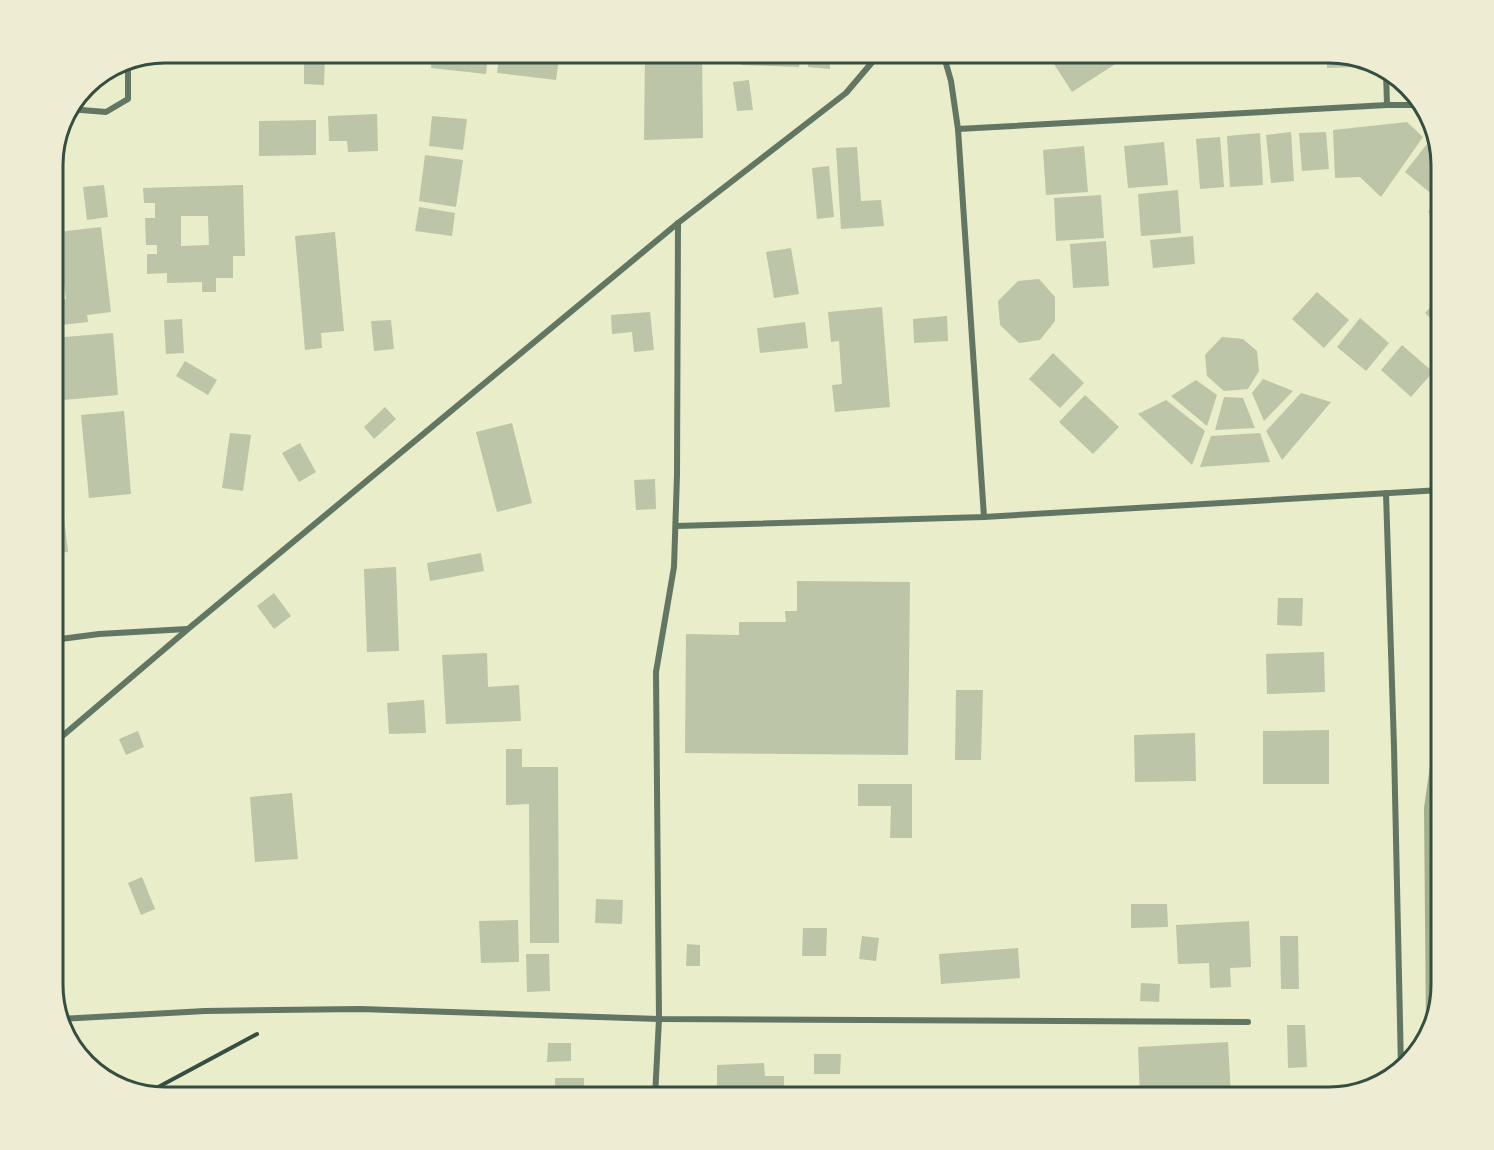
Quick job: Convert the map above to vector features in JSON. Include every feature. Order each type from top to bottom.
[{"type":"street","points":[[63,735],[678,223],[846,93],[871,63]]},
{"type":"street","points":[[946,63],[958,129],[984,517]]},
{"type":"street","points":[[80,110],[106,112],[128,99],[128,70]]},
{"type":"street","points":[[1386,81],[1387,105]]},
{"type":"street","points":[[958,129],[1411,105]]},
{"type":"street","points":[[656,1087],[659,1019],[656,672],[674,567],[677,475],[678,223]]},
{"type":"street","points":[[676,526],[984,517],[1431,491]]},
{"type":"street","points":[[1386,493],[1401,1057]]},
{"type":"street","points":[[63,639],[99,634],[188,629]]},
{"type":"street","points":[[69,1018],[205,1011],[360,1009],[659,1019],[1248,1022]]},
{"type":"path","points":[[159,1087],[260,1033]]},
{"type":"shaded area","points":[[1431,758],[1431,985],[1426,1018],[1424,808]]},
{"type":"building","points":[[304,63],[325,63],[324,85],[304,84]]},
{"type":"building","points":[[431,63],[487,63],[486,74],[431,68]]},
{"type":"building","points":[[498,63],[559,63],[556,80],[497,73]]},
{"type":"building","points":[[645,63],[702,63],[703,138],[644,140]]},
{"type":"building","points":[[741,63],[799,63],[799,67],[741,65]]},
{"type":"building","points":[[808,63],[830,63],[830,69],[808,67]]},
{"type":"building","points":[[1053,63],[1117,63],[1072,92]]},
{"type":"building","points":[[1327,63],[1356,67],[1356,67],[1327,68]]},
{"type":"building","points":[[749,80],[753,110],[737,111],[733,82]]},
{"type":"building","points":[[377,114],[378,151],[348,152],[347,141],[329,141],[328,116]]},
{"type":"building","points":[[432,116],[467,119],[463,150],[429,146]]},
{"type":"building","points":[[316,120],[316,155],[259,156],[259,121]]},
{"type":"building","points":[[1407,122],[1423,137],[1381,197],[1360,177],[1335,178],[1333,130]]},
{"type":"building","points":[[1291,132],[1294,181],[1271,183],[1266,135]]},
{"type":"building","points":[[1326,132],[1329,169],[1302,171],[1299,133]]},
{"type":"building","points":[[1260,133],[1263,185],[1230,187],[1227,136]]},
{"type":"building","points":[[1220,137],[1224,187],[1200,189],[1196,139]]},
{"type":"building","points":[[1164,142],[1168,185],[1128,188],[1124,146]]},
{"type":"building","points":[[1427,144],[1429,146],[1431,194],[1405,172]]},
{"type":"building","points":[[1084,146],[1088,192],[1046,195],[1043,150]]},
{"type":"building","points":[[857,147],[861,201],[881,200],[884,226],[841,229],[836,148]]},
{"type":"building","points":[[425,155],[463,160],[456,207],[419,201]]},
{"type":"building","points":[[829,166],[834,217],[817,219],[812,168]]},
{"type":"building","points":[[104,185],[108,217],[87,220],[83,187]]},
{"type":"building","points":[[243,185],[245,256],[233,256],[233,278],[216,278],[216,292],[202,292],[202,282],[167,283],[167,273],[147,274],[147,254],[157,254],[157,245],[146,245],[145,218],[155,218],[155,203],[144,203],[143,188]],"holes":[[[181,216],[208,216],[209,245],[181,246]]]},
{"type":"building","points":[[1178,190],[1181,233],[1141,236],[1138,194]]},
{"type":"building","points":[[1101,195],[1104,238],[1056,241],[1054,198]]},
{"type":"building","points":[[419,207],[455,213],[452,236],[415,231]]},
{"type":"building","points":[[101,227],[111,312],[87,315],[88,322],[63,325],[63,299],[66,299],[63,274],[63,231]]},
{"type":"building","points":[[335,232],[344,331],[321,333],[322,348],[305,350],[295,236]]},
{"type":"building","points":[[1193,236],[1195,264],[1153,268],[1150,240]]},
{"type":"building","points":[[1106,241],[1109,286],[1073,288],[1070,244]]},
{"type":"building","points":[[791,248],[799,294],[774,298],[766,252]]},
{"type":"building","points":[[1039,279],[1055,297],[1055,321],[1040,340],[1019,343],[1000,325],[998,301],[1018,281]]},
{"type":"building","points":[[1317,292],[1349,320],[1324,348],[1292,319]]},
{"type":"building","points":[[1431,306],[1431,319],[1425,313]]},
{"type":"building","points":[[882,307],[890,407],[835,412],[832,385],[842,384],[839,341],[831,342],[828,312]]},
{"type":"building","points":[[650,312],[654,350],[634,352],[632,332],[612,334],[611,315]]},
{"type":"building","points":[[947,316],[948,341],[914,343],[913,319]]},
{"type":"building","points":[[1360,318],[1389,343],[1366,371],[1337,347]]},
{"type":"building","points":[[182,319],[184,353],[166,354],[164,320]]},
{"type":"building","points":[[391,320],[394,349],[374,351],[371,321]]},
{"type":"building","points":[[805,322],[808,348],[760,353],[757,328]]},
{"type":"building","points":[[113,333],[118,395],[63,400],[63,337]]},
{"type":"building","points":[[1222,337],[1243,339],[1257,351],[1259,371],[1248,389],[1224,391],[1207,376],[1205,355]]},
{"type":"building","points":[[1402,345],[1431,370],[1431,374],[1411,397],[1381,370]]},
{"type":"building","points":[[1053,353],[1084,383],[1060,408],[1029,379]]},
{"type":"building","points":[[185,361],[217,380],[208,395],[176,376]]},
{"type":"building","points":[[1263,379],[1293,391],[1264,421],[1252,393]]},
{"type":"building","points":[[1196,380],[1217,395],[1207,426],[1171,396]]},
{"type":"building","points":[[1301,393],[1331,402],[1282,460],[1266,431]]},
{"type":"building","points":[[1085,395],[1119,427],[1093,454],[1059,422]]},
{"type":"building","points":[[1224,397],[1243,398],[1255,428],[1215,430]]},
{"type":"building","points":[[1166,400],[1205,431],[1192,465],[1138,414]]},
{"type":"building","points":[[385,407],[396,419],[374,439],[364,427]]},
{"type":"building","points":[[124,411],[131,494],[89,498],[81,415]]},
{"type":"building","points":[[512,423],[532,503],[497,512],[476,432]]},
{"type":"building","points":[[230,433],[251,435],[243,491],[222,488]]},
{"type":"building","points":[[1260,433],[1270,462],[1200,467],[1211,436]]},
{"type":"building","points":[[300,443],[316,472],[299,482],[282,453]]},
{"type":"building","points":[[655,479],[656,509],[636,510],[634,480]]},
{"type":"building","points":[[63,510],[68,552],[63,552]]},
{"type":"building","points":[[481,553],[484,571],[430,581],[427,563]]},
{"type":"building","points":[[396,567],[399,651],[367,652],[364,569]]},
{"type":"building","points":[[797,581],[910,582],[908,755],[685,753],[686,634],[739,635],[739,622],[786,622],[785,611],[797,611]]},
{"type":"building","points":[[274,593],[291,616],[274,629],[257,606]]},
{"type":"building","points":[[1278,598],[1303,598],[1302,626],[1277,625]]},
{"type":"building","points":[[1324,652],[1325,692],[1267,694],[1266,654]]},
{"type":"building","points":[[487,653],[488,687],[519,685],[521,721],[446,724],[442,655]]},
{"type":"building","points":[[956,690],[983,690],[981,760],[955,760]]},
{"type":"building","points":[[424,700],[426,733],[389,734],[387,703]]},
{"type":"building","points":[[1329,730],[1329,784],[1263,784],[1263,731]]},
{"type":"building","points":[[138,731],[144,747],[126,755],[119,739]]},
{"type":"building","points":[[1195,733],[1196,781],[1135,782],[1134,735]]},
{"type":"building","points":[[506,749],[522,749],[522,767],[558,767],[559,943],[530,943],[529,804],[506,805]]},
{"type":"building","points":[[858,784],[912,784],[912,838],[890,838],[891,806],[858,806]]},
{"type":"building","points":[[292,793],[298,859],[255,862],[250,797]]},
{"type":"building","points":[[142,877],[155,909],[141,915],[128,883]]},
{"type":"building","points":[[596,899],[623,900],[622,924],[595,923]]},
{"type":"building","points":[[1131,904],[1167,904],[1168,927],[1131,928]]},
{"type":"building","points":[[518,920],[519,962],[481,963],[479,921]]},
{"type":"building","points":[[1249,921],[1251,967],[1230,968],[1231,987],[1210,988],[1209,963],[1178,964],[1176,925]]},
{"type":"building","points":[[803,928],[827,928],[826,956],[802,956]]},
{"type":"building","points":[[862,936],[879,938],[876,961],[859,959]]},
{"type":"building","points":[[1280,936],[1298,936],[1299,989],[1281,989]]},
{"type":"building","points":[[687,944],[700,945],[700,966],[686,966]]},
{"type":"building","points":[[1018,948],[1020,978],[941,984],[939,954]]},
{"type":"building","points":[[526,954],[549,954],[550,991],[527,992]]},
{"type":"building","points":[[1141,983],[1160,984],[1159,1002],[1140,1001]]},
{"type":"building","points":[[1287,1025],[1305,1025],[1307,1067],[1288,1068]]},
{"type":"building","points":[[1228,1042],[1230,1087],[1140,1087],[1138,1047]]},
{"type":"building","points":[[548,1043],[571,1043],[571,1061],[547,1062]]},
{"type":"building","points":[[814,1054],[841,1054],[840,1074],[814,1074]]},
{"type":"building","points":[[764,1063],[765,1076],[784,1076],[784,1087],[717,1087],[717,1065]]},
{"type":"building","points":[[555,1078],[584,1078],[584,1087],[555,1087]]}]
